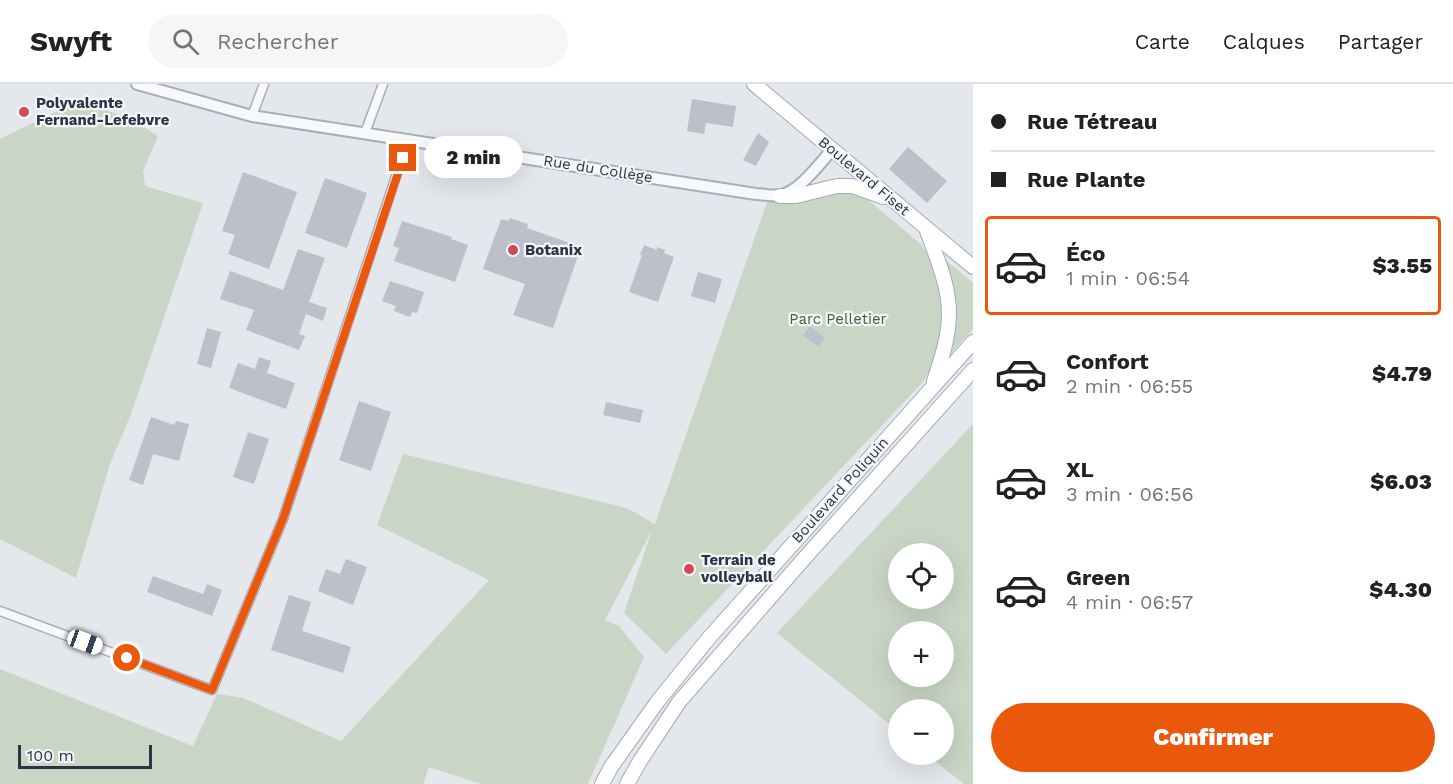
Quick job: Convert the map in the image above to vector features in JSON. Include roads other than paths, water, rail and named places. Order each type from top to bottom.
[{"type":"main road","name":"Boulevard Fiset","points":[[754,84],[973,267]]},
{"type":"main road","points":[[780,196],[796,196],[837,186],[852,186],[893,200]]},
{"type":"main road","points":[[925,226],[944,278],[949,300],[944,350],[932,387]]},
{"type":"main road","name":"Boulevard Poliquin","points":[[602,784],[611,767],[658,701],[708,639],[973,342]]},
{"type":"main road","name":"Boulevard Poliquin","points":[[627,784],[679,702],[973,370]]},
{"type":"street","name":"Rue du Collège","points":[[137,84],[252,116],[780,196]]},
{"type":"street","points":[[252,116],[264,84]]},
{"type":"street","points":[[365,133],[383,84]]},
{"type":"street","points":[[0,611],[212,690],[283,519],[408,140]]},
{"type":"street","points":[[780,196],[800,185],[832,150]]},
{"type":"place","name":"Polyvalente Fernand-Lefebvre","points":[[24,112]]},
{"type":"place","name":"Botanix","points":[[513,250]]},
{"type":"place","name":"Terrain de volleyball","points":[[689,569]]},
{"type":"park label","name":"Parc Pelletier","points":[[838,319]]}]
